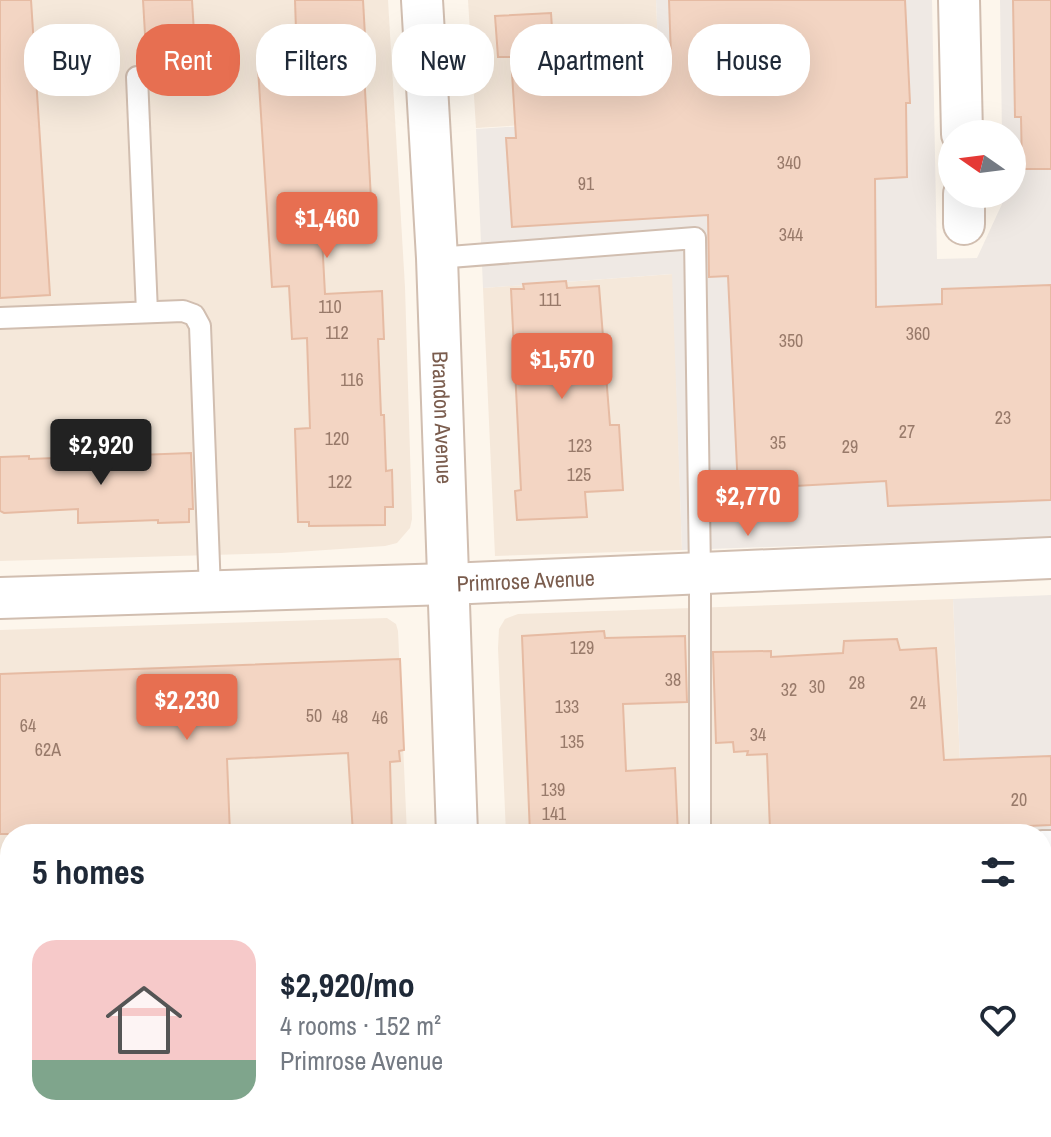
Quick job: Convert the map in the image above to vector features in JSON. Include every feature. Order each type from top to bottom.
[{"type":"street","name":"Brandon Avenue","points":[[422,0],[437,258],[457,824]]},
{"type":"street","points":[[959,0],[962,120]]},
{"type":"street","name":"Primrose Avenue","points":[[0,598],[448,584],[1051,558]]},
{"type":"lane","points":[[138,96],[147,312]]},
{"type":"lane","points":[[437,258],[695,238],[700,824]]},
{"type":"lane","points":[[0,318],[183,311],[194,315],[200,326],[210,591]]},
{"type":"shaded area","points":[[0,0],[388,0],[405,287],[410,528],[397,543],[385,546],[281,553],[0,561]]},
{"type":"shaded area","points":[[468,0],[656,0],[657,24],[510,24],[510,96],[660,96],[661,117],[476,128],[474,96],[494,96],[494,24],[470,24]]},
{"type":"shaded area","points":[[656,0],[932,0],[937,259],[977,258],[1000,208],[1026,208],[1026,120],[1002,120],[1000,0],[1051,0],[1051,537],[682,550],[672,274],[483,288],[476,129],[661,117],[660,96],[672,96],[672,24],[657,24]]},
{"type":"shaded area","points":[[673,274],[682,550],[495,556],[483,288]]},
{"type":"shaded area","points":[[1051,595],[1051,824],[963,824],[953,599]]},
{"type":"shaded area","points":[[953,599],[963,824],[506,824],[499,629],[505,619],[518,614]]},
{"type":"shaded area","points":[[387,618],[396,624],[398,631],[407,824],[0,824],[0,630]]},
{"type":"building","points":[[0,0],[31,0],[33,24],[24,24],[24,96],[37,96],[50,295],[0,298]]},
{"type":"building","points":[[143,0],[192,0],[193,24],[144,24]]},
{"type":"building","points":[[295,0],[363,0],[364,24],[296,24]]},
{"type":"building","points":[[669,0],[905,0],[910,103],[906,103],[907,177],[875,179],[876,307],[942,304],[942,289],[1051,285],[1051,500],[888,506],[886,481],[738,489],[728,276],[709,277],[708,215],[512,227],[506,138],[516,138],[513,96],[672,96]]},
{"type":"building","points":[[1013,0],[1051,0],[1051,169],[1026,169],[1026,120],[1015,117]]},
{"type":"building","points":[[551,13],[552,24],[510,24],[510,57],[498,57],[495,16]]},
{"type":"building","points":[[260,96],[365,96],[373,235],[322,238],[325,294],[382,291],[384,339],[378,339],[381,415],[384,415],[386,471],[392,470],[393,507],[385,507],[385,525],[309,526],[309,522],[298,522],[295,429],[310,428],[307,338],[292,339],[289,286],[272,287]]},
{"type":"building","points":[[566,281],[567,288],[599,286],[610,425],[619,425],[623,490],[585,492],[587,517],[517,520],[515,491],[521,490],[511,289],[524,289],[523,284]]},
{"type":"building","points":[[191,453],[193,509],[189,509],[189,522],[78,523],[78,509],[0,511],[0,457],[29,456],[29,459]]},
{"type":"building","points":[[604,631],[605,638],[685,636],[687,702],[623,704],[626,771],[675,768],[678,824],[530,824],[522,636]]},
{"type":"building","points":[[897,639],[900,650],[936,648],[944,760],[1051,756],[1051,824],[770,824],[767,754],[747,755],[748,751],[734,752],[733,742],[716,743],[713,652],[771,651],[771,657],[843,653],[844,641]]},
{"type":"building","points":[[400,659],[404,750],[399,751],[400,761],[390,762],[392,824],[352,824],[348,753],[227,759],[230,824],[0,824],[0,674]]}]
